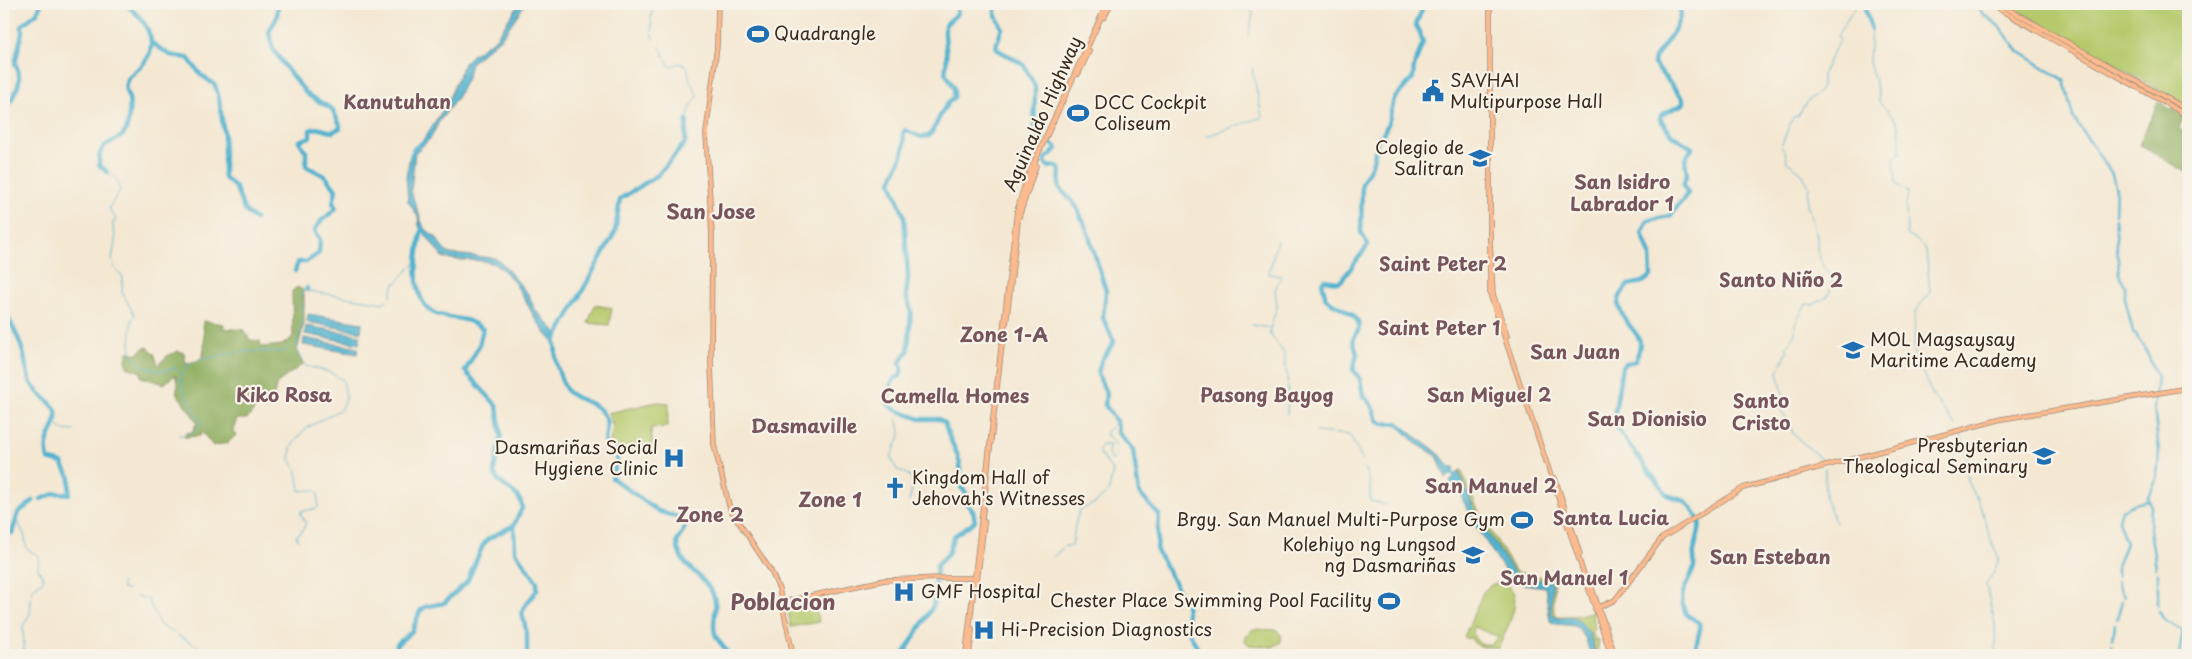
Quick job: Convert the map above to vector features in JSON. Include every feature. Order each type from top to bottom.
[{"type":"highway","name":"Aguinaldo Highway","points":[[967,655],[1013,235],[1022,192],[1109,4]]},
{"type":"main road","points":[[718,4],[717,46],[706,133],[712,235],[710,363],[714,445],[730,509],[771,571],[782,602],[793,655]]},
{"type":"main road","points":[[1490,4],[1491,298],[1613,655]]},
{"type":"main road","points":[[1990,4],[2188,116]]},
{"type":"main road","points":[[1999,4],[2188,110]]},
{"type":"main road","points":[[2188,199],[2186,224],[2188,254]]},
{"type":"main road","points":[[1597,608],[1615,600],[1662,538],[1743,488],[1963,428],[2013,417],[2188,388]]},
{"type":"main road","points":[[782,602],[885,580],[976,579]]},
{"type":"green space","points":[[2006,4],[2188,4],[2188,106]]},
{"type":"green space","points":[[2158,102],[2184,116],[2179,128],[2188,133],[2188,173],[2139,145]]},
{"type":"green space","points":[[297,287],[303,290],[304,294],[304,323],[297,351],[303,364],[277,383],[272,402],[257,407],[247,419],[237,419],[233,430],[236,435],[228,443],[213,446],[202,432],[200,436],[184,437],[186,433],[192,432],[197,422],[176,392],[178,386],[175,375],[164,384],[141,377],[141,372],[127,367],[126,359],[128,352],[138,354],[143,348],[148,347],[154,353],[158,365],[167,356],[178,351],[184,353],[186,364],[201,358],[204,351],[203,321],[224,324],[223,328],[244,330],[250,340],[260,341],[261,347],[282,345],[293,337],[292,291]]},
{"type":"green space","points":[[595,305],[612,308],[609,325],[588,323]]},
{"type":"green space","points":[[657,402],[669,403],[667,427],[651,428],[653,449],[623,452],[610,443],[613,426],[608,413]]},
{"type":"green space","points":[[1461,469],[1478,510],[1516,572],[1552,579],[1555,588],[1554,607],[1557,616],[1571,616],[1594,612],[1592,617],[1595,628],[1591,632],[1596,640],[1599,639],[1597,655],[1594,655],[1591,637],[1583,628],[1568,617],[1557,618],[1552,612],[1553,589],[1518,576],[1513,571],[1478,518],[1459,471]]},
{"type":"green space","points":[[1496,583],[1507,586],[1513,592],[1515,600],[1514,610],[1498,649],[1479,646],[1470,637],[1468,639],[1464,637],[1483,592],[1489,586]],"holes":[[[1473,627],[1499,637],[1491,644],[1480,644],[1474,637]]]},
{"type":"green space","points":[[813,598],[819,622],[791,627],[786,603]]},
{"type":"green space","points":[[1253,629],[1277,630],[1281,635],[1281,642],[1273,647],[1249,645],[1245,641],[1245,636]]},
{"type":"water","points":[[519,4],[525,4],[503,36],[471,63],[468,76],[457,98],[439,122],[431,138],[415,153],[411,192],[424,228],[436,237],[444,250],[450,254],[495,258],[502,263],[529,295],[534,308],[558,334],[554,342],[546,334],[519,290],[504,271],[490,263],[442,257],[419,226],[418,217],[408,201],[406,177],[410,155],[421,143],[446,105],[464,63],[495,39]]},
{"type":"water","points":[[308,314],[362,323],[361,332],[307,322]]},
{"type":"water","points":[[306,326],[360,335],[359,344],[305,334]]},
{"type":"water","points":[[304,338],[358,348],[357,354],[303,345]]},
{"type":"water","points":[[1407,429],[1455,469],[1446,479],[1437,456],[1415,443],[1404,431]]},
{"type":"water","points":[[1459,471],[1478,518],[1513,571],[1518,576],[1551,582],[1551,606],[1554,614],[1557,618],[1567,617],[1578,620],[1586,628],[1593,644],[1594,655],[1590,655],[1586,639],[1576,626],[1556,624],[1550,621],[1545,587],[1515,583],[1510,579],[1473,522],[1458,489],[1450,482]]},
{"type":"waterway","points":[[4,112],[19,83],[15,64],[22,25],[37,13],[41,4]]},
{"type":"waterway","points":[[107,172],[99,165],[102,150],[125,132],[129,105],[126,84],[129,78],[143,64],[151,47],[151,39],[144,23],[125,4]]},
{"type":"waterway","points":[[278,4],[277,17],[269,32],[273,49],[308,95],[332,109],[340,125],[340,128],[332,132],[317,128],[310,130],[310,137],[299,141],[306,152],[306,166],[325,176],[336,190],[333,203],[336,208],[316,227],[315,231],[320,240],[319,253],[306,262],[298,262],[295,271]]},
{"type":"waterway","points":[[653,39],[651,16],[655,4]]},
{"type":"waterway","points":[[894,409],[887,403],[888,395],[892,383],[900,376],[902,368],[899,363],[908,351],[911,311],[906,295],[908,277],[904,216],[891,182],[903,153],[903,134],[905,130],[921,137],[929,136],[946,106],[954,97],[954,88],[945,72],[947,61],[945,25],[958,13],[955,4]]},
{"type":"waterway","points":[[995,4],[995,14],[1002,28],[996,46],[998,50],[1023,64],[1035,86],[1034,134],[1037,138],[1043,138]]},
{"type":"waterway","points":[[1248,37],[1253,14],[1250,4]]},
{"type":"waterway","points":[[1408,433],[1398,423],[1383,424],[1378,421],[1370,403],[1363,396],[1360,379],[1353,369],[1357,354],[1353,340],[1359,328],[1358,323],[1351,314],[1326,299],[1322,283],[1324,280],[1338,282],[1342,280],[1368,245],[1361,232],[1362,183],[1372,165],[1378,138],[1383,134],[1388,124],[1394,99],[1413,78],[1414,67],[1423,42],[1416,25],[1424,4]]},
{"type":"waterway","points":[[1680,4],[1679,19],[1676,26],[1655,58],[1654,64],[1683,99],[1683,104],[1661,115],[1660,119],[1672,135],[1692,148],[1685,159],[1687,174],[1683,185],[1688,193],[1670,216],[1648,220],[1642,233],[1650,255],[1651,276],[1643,282],[1628,285],[1620,296],[1618,304],[1624,317],[1639,338],[1640,347],[1635,361],[1626,363],[1622,367],[1615,411],[1618,430],[1667,495],[1685,501],[1699,520],[1700,524],[1694,551],[1694,568],[1683,591],[1682,601],[1686,614],[1699,623],[1700,629],[1696,646],[1704,655]]},
{"type":"waterway","points":[[1823,461],[1793,434],[1790,422],[1778,407],[1783,394],[1778,372],[1787,352],[1787,346],[1795,334],[1795,324],[1806,304],[1813,305],[1828,296],[1833,279],[1823,266],[1817,250],[1817,236],[1807,204],[1809,186],[1800,171],[1787,162],[1785,151],[1781,146],[1793,117],[1798,116],[1807,101],[1818,93],[1822,87],[1822,75],[1840,39],[1837,36],[1857,4]]},
{"type":"waterway","points":[[1864,4],[1871,29]]},
{"type":"waterway","points":[[1977,4],[1982,13],[2000,27],[2018,51],[2064,80],[2073,117],[2112,174],[2116,189],[2115,214]]},
{"type":"waterway","points":[[1871,29],[1869,62],[1879,102],[1895,120],[1899,130],[1900,154],[1894,157],[1896,184],[1908,192],[1906,208],[1907,235],[1923,245],[1926,251],[1930,292],[1915,312],[1914,354],[1933,396],[1955,425]]},
{"type":"waterway","points":[[152,43],[170,55],[188,58],[201,75],[215,85],[219,98],[224,134],[224,177],[236,188],[244,210],[255,219]]},
{"type":"waterway","points":[[660,47],[670,67],[679,63],[687,66],[690,81],[698,96],[690,108],[687,120]]},
{"type":"waterway","points":[[1207,136],[1262,117],[1252,68]]},
{"type":"waterway","points":[[555,340],[615,232],[620,199],[658,175],[685,143],[687,120]]},
{"type":"waterway","points":[[4,140],[6,148],[4,157]]},
{"type":"waterway","points":[[1049,141],[1057,149],[1045,159],[1045,163],[1049,167],[1057,166],[1060,170],[1059,187],[1076,206],[1087,230],[1106,291],[1103,318],[1114,342],[1101,361],[1098,374],[1106,393],[1105,405],[1117,422],[1118,432],[1133,450],[1139,493],[1159,515],[1157,551],[1186,604],[1188,624]]},
{"type":"waterway","points":[[411,157],[414,149],[423,142]]},
{"type":"waterway","points":[[107,172],[116,179],[120,190],[109,208],[116,220],[113,222],[115,239],[112,260],[114,267],[123,277],[122,292],[135,316],[132,319],[130,339],[133,356],[137,361],[149,368],[163,371],[175,368],[181,373]]},
{"type":"waterway","points":[[2115,218],[2119,274],[2125,286],[2125,298],[2133,332],[2144,346],[2157,377],[2154,407],[2159,451],[2157,479],[2148,497],[2151,506],[2150,530],[2156,568]]},
{"type":"waterway","points":[[395,655],[397,644],[412,631],[420,611],[425,607],[444,603],[467,582],[483,545],[488,539],[514,525],[522,508],[518,497],[496,477],[494,471],[501,436],[497,406],[465,371],[479,346],[483,329],[466,320],[439,315],[429,309],[422,301],[417,277],[421,227]]},
{"type":"waterway","points":[[1277,240],[1269,274],[1281,276],[1275,289],[1277,307],[1269,333],[1284,353],[1288,383]]},
{"type":"waterway","points":[[391,296],[393,286],[415,263]]},
{"type":"waterway","points":[[298,540],[296,536],[303,530],[306,523],[301,515],[301,511],[318,507],[318,493],[314,490],[300,491],[297,471],[290,459],[291,447],[305,429],[341,409],[346,397],[343,380],[329,372],[306,366],[297,353],[296,347],[302,323],[300,296],[303,290],[383,303],[387,300]]},
{"type":"waterway","points":[[4,310],[20,344],[33,387],[56,411],[55,424],[48,438],[48,459],[62,463],[70,478],[69,494],[56,493],[41,499]]},
{"type":"waterway","points":[[1252,325],[1269,328]]},
{"type":"waterway","points":[[552,336],[555,343],[556,362],[567,391],[598,408],[606,420],[606,447],[616,451],[618,455],[612,478],[658,511],[683,519],[685,526],[677,542],[678,550],[681,557],[708,585],[712,592],[715,603],[715,634],[726,650]]},
{"type":"waterway","points":[[179,435],[190,434],[197,429],[201,422],[182,388],[182,381],[179,380],[187,366],[202,359],[248,351],[284,352],[288,347]]},
{"type":"waterway","points":[[1287,414],[1288,386]]},
{"type":"waterway","points":[[896,410],[920,419],[939,419],[945,423],[959,461],[960,475]]},
{"type":"waterway","points":[[900,411],[897,418],[900,435],[891,457],[897,470],[908,475],[912,481],[909,501]]},
{"type":"waterway","points":[[1053,557],[1065,546],[1072,546],[1080,510],[1095,503],[1109,490],[1113,471],[1099,453],[1100,446],[1110,444],[1108,452],[1110,459],[1114,460],[1118,447],[1105,433],[1117,422]]},
{"type":"waterway","points":[[55,424],[63,430],[74,431]]},
{"type":"waterway","points":[[1316,432],[1350,435],[1363,461]]},
{"type":"waterway","points":[[1961,435],[1967,457],[1968,481],[1982,509],[1990,538],[1999,558],[1995,571],[1986,584],[1995,625],[1996,650],[1999,655]]},
{"type":"waterway","points":[[1825,468],[1825,498],[1836,523]]},
{"type":"waterway","points":[[1365,469],[1370,483],[1370,501],[1387,505]]},
{"type":"waterway","points":[[1446,470],[1454,475]]},
{"type":"waterway","points":[[903,655],[933,606],[937,565],[948,554],[954,536],[975,521],[973,511],[965,502],[966,493],[960,486],[960,478]]},
{"type":"waterway","points":[[4,532],[12,533],[18,513],[33,501]]},
{"type":"waterway","points":[[2117,577],[2117,566],[2126,543],[2118,521],[2122,510],[2134,504],[2149,501]]},
{"type":"waterway","points":[[16,519],[24,534],[27,549],[39,556],[38,568],[44,579],[32,590],[30,614],[23,626],[24,655]]},
{"type":"waterway","points":[[514,525],[515,551],[537,582],[537,590],[524,607],[522,613],[527,634],[527,655]]},
{"type":"waterway","points":[[2158,573],[2158,606]]},
{"type":"waterway","points":[[122,582],[122,589],[127,590]]},
{"type":"waterway","points":[[2117,582],[2124,596]]},
{"type":"waterway","points":[[137,596],[148,599],[160,625],[212,655]]},
{"type":"waterway","points":[[2117,619],[2122,601]]},
{"type":"waterway","points":[[2159,611],[2164,620],[2183,631],[2179,655]]},
{"type":"waterway","points":[[2113,639],[2115,624]]},
{"type":"waterway","points":[[1190,634],[1197,647],[1195,655]]},
{"type":"waterway","points":[[2109,655],[2111,645]]},
{"type":"place","name":"Quadrangle","points":[[758,34]]},
{"type":"place","name":"SAVHAI Multipurpose Hall","points":[[1433,91]]},
{"type":"place","name":"DCC Cockpit Coliseum","points":[[1078,113]]},
{"type":"place","name":"Colegio de Salitran","points":[[1480,158]]},
{"type":"place","name":"MOL Magsaysay Maritime Academy","points":[[1853,350]]},
{"type":"place","name":"Presbyterian Theological Seminary","points":[[2044,456]]},
{"type":"place","name":"Dasmariñas Social Hygiene Clinic","points":[[674,458]]},
{"type":"place","name":"Kingdom Hall of Jehovah's Witnesses","points":[[895,488]]},
{"type":"place","name":"Brgy. San Manuel Multi-Purpose Gym","points":[[1522,520]]},
{"type":"place","name":"Kolehiyo ng Lungsod ng Dasmariñas","points":[[1473,555]]},
{"type":"place","name":"GMF Hospital","points":[[904,592]]},
{"type":"place","name":"Chester Place Swimming Pool Facility","points":[[1389,601]]},
{"type":"place","name":"Hi-Precision Diagnostics","points":[[984,630]]},
{"type":"district","name":"Kanutuhan","points":[[397,102]]},
{"type":"district","name":"San Isidro Labrador 1","points":[[1622,193]]},
{"type":"district","name":"San Jose","points":[[711,212]]},
{"type":"district","name":"Saint Peter 2","points":[[1443,264]]},
{"type":"district","name":"Santo Niño 2","points":[[1781,280]]},
{"type":"district","name":"Saint Peter 1","points":[[1439,328]]},
{"type":"district","name":"Zone 1-A","points":[[1004,335]]},
{"type":"district","name":"San Juan","points":[[1575,352]]},
{"type":"district","name":"Kiko Rosa","points":[[284,395]]},
{"type":"district","name":"Pasong Bayog","points":[[1267,395]]},
{"type":"district","name":"San Miguel 2","points":[[1489,395]]},
{"type":"district","name":"Camella Homes","points":[[955,396]]},
{"type":"district","name":"Santo Cristo","points":[[1761,412]]},
{"type":"district","name":"San Dionisio","points":[[1647,419]]},
{"type":"district","name":"Dasmaville","points":[[804,426]]},
{"type":"district","name":"San Manuel 2","points":[[1491,486]]},
{"type":"district","name":"Zone 1","points":[[830,500]]},
{"type":"district","name":"Zone 2","points":[[710,515]]},
{"type":"district","name":"Santa Lucia","points":[[1611,518]]},
{"type":"district","name":"San Esteban","points":[[1770,557]]},
{"type":"district","name":"San Manuel 1","points":[[1564,578]]},
{"type":"district","name":"Poblacion","points":[[783,602]]}]
